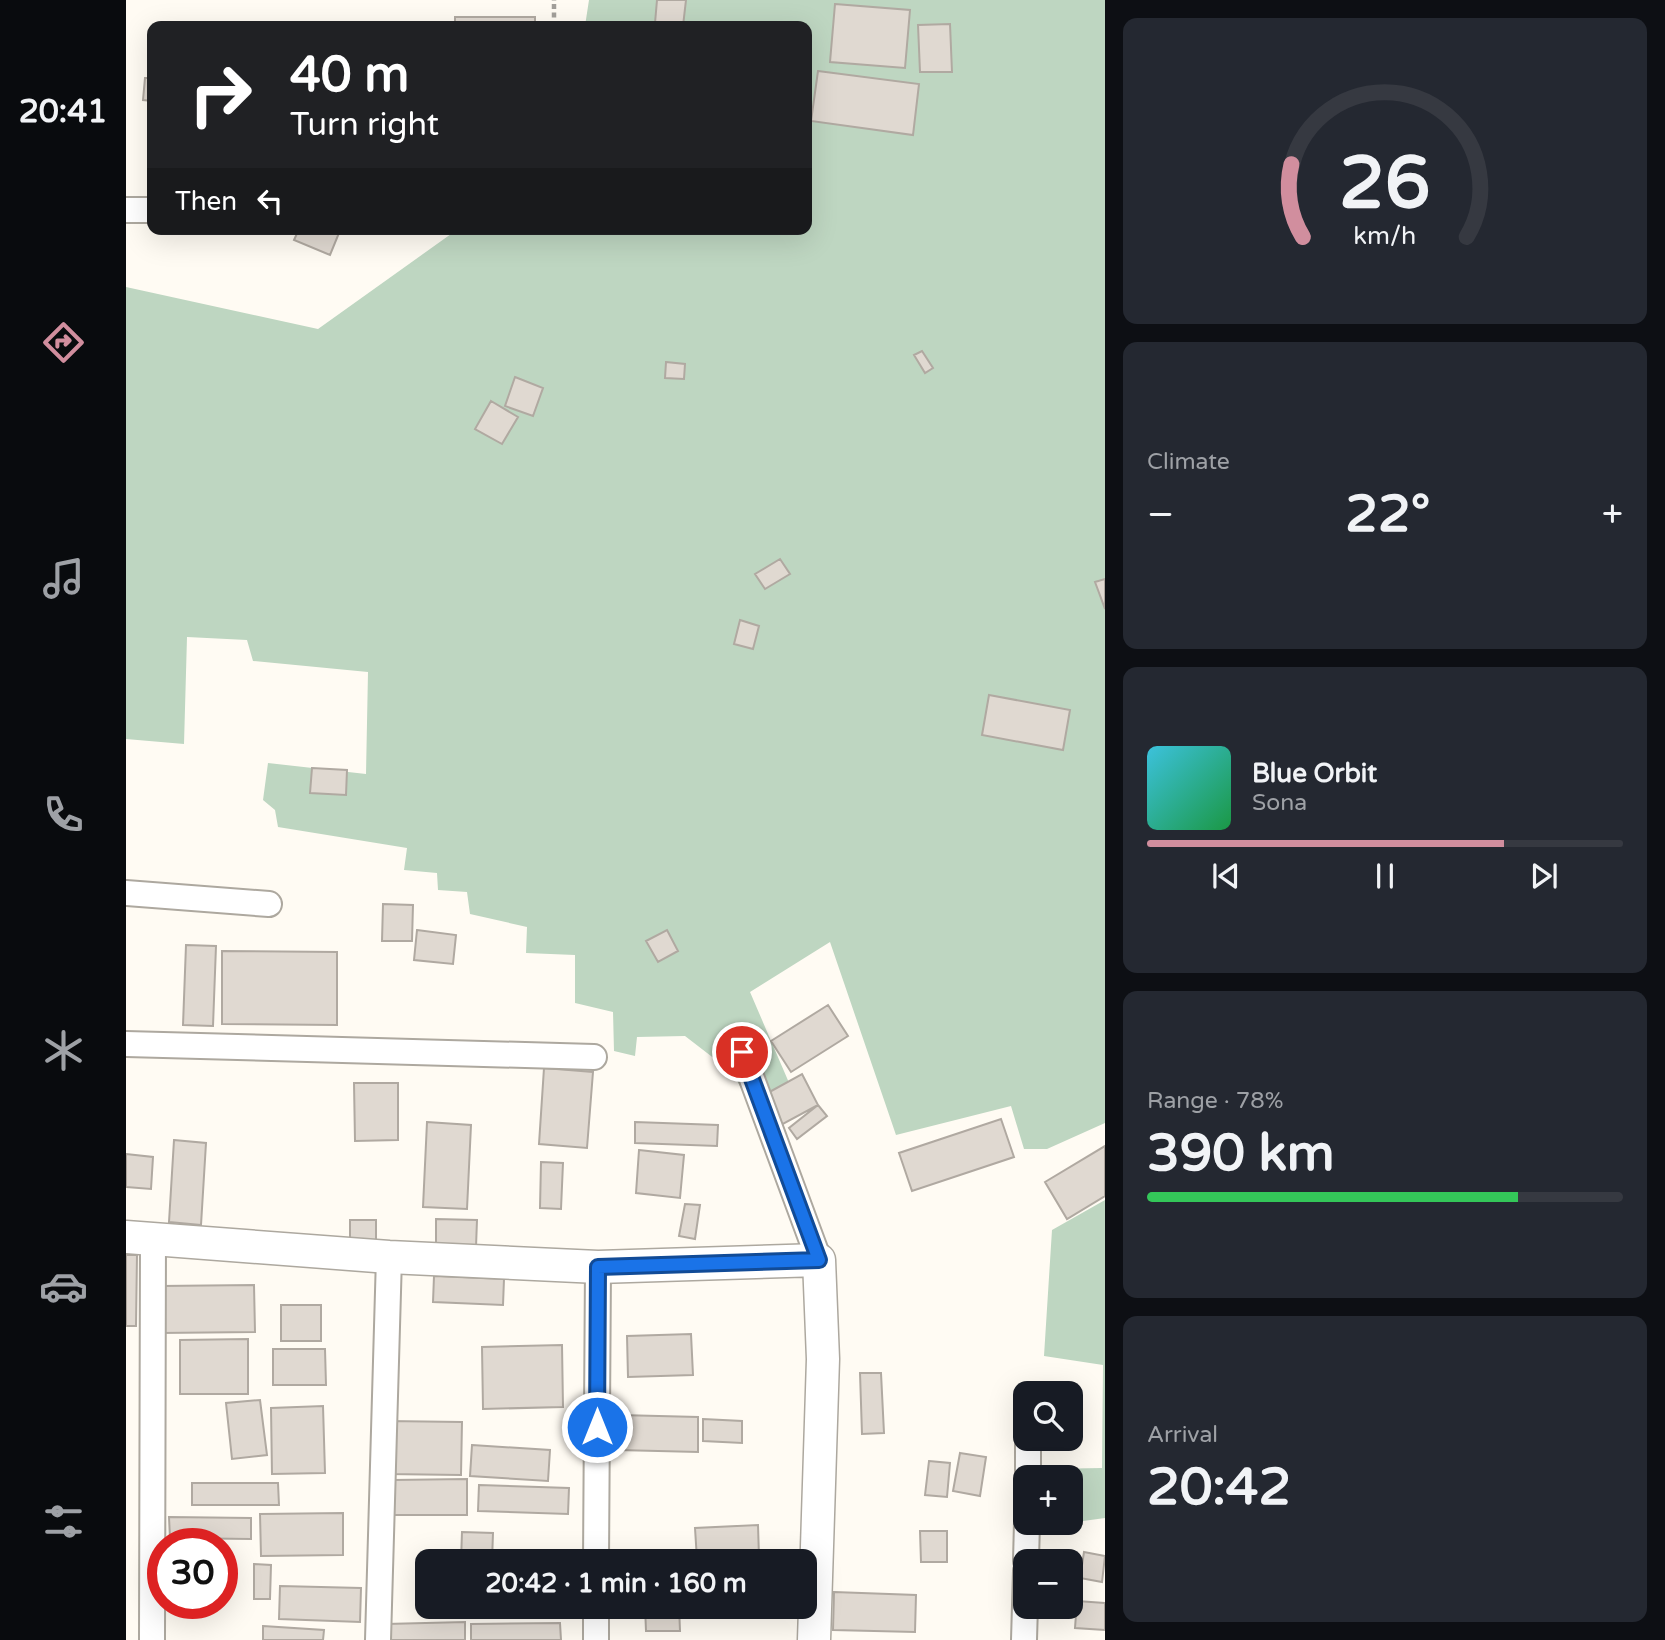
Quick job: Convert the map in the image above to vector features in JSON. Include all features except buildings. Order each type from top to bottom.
[{"type":"street","points":[[126,893],[269,904]]},
{"type":"street","points":[[126,1044],[594,1058]]},
{"type":"street","points":[[742,1052],[819,1260],[823,1359],[814,1640]]},
{"type":"street","points":[[152,1640],[139,1237],[389,1257],[598,1267],[819,1260]]},
{"type":"street","points":[[378,1640],[389,1257]]},
{"type":"street","points":[[596,1549],[598,1267]]},
{"type":"street","points":[[596,1619],[596,1640]]},
{"type":"street","points":[[1024,1640],[1025,1619]]},
{"type":"path","points":[[554,0],[554,21]]},
{"type":"green space","points":[[589,0],[1105,0],[1105,1123],[1047,1149],[1024,1149],[1011,1106],[896,1135],[830,942],[750,992],[796,1099],[751,1107],[733,1073],[685,1036],[637,1037],[635,1056],[614,1051],[613,1012],[575,1003],[575,955],[526,953],[527,927],[470,914],[467,892],[438,890],[437,873],[404,870],[407,848],[278,827],[275,810],[263,800],[268,763],[366,774],[368,672],[253,661],[247,640],[187,637],[184,744],[126,739],[126,287],[318,329],[450,235],[812,235],[812,21],[586,21]]},
{"type":"green space","points":[[1105,1200],[1105,1518],[1083,1521],[1083,1468],[1102,1468],[1103,1365],[1044,1356],[1052,1230]]},
{"type":"route","points":[[597,1427],[598,1267],[819,1260],[742,1052]]}]
